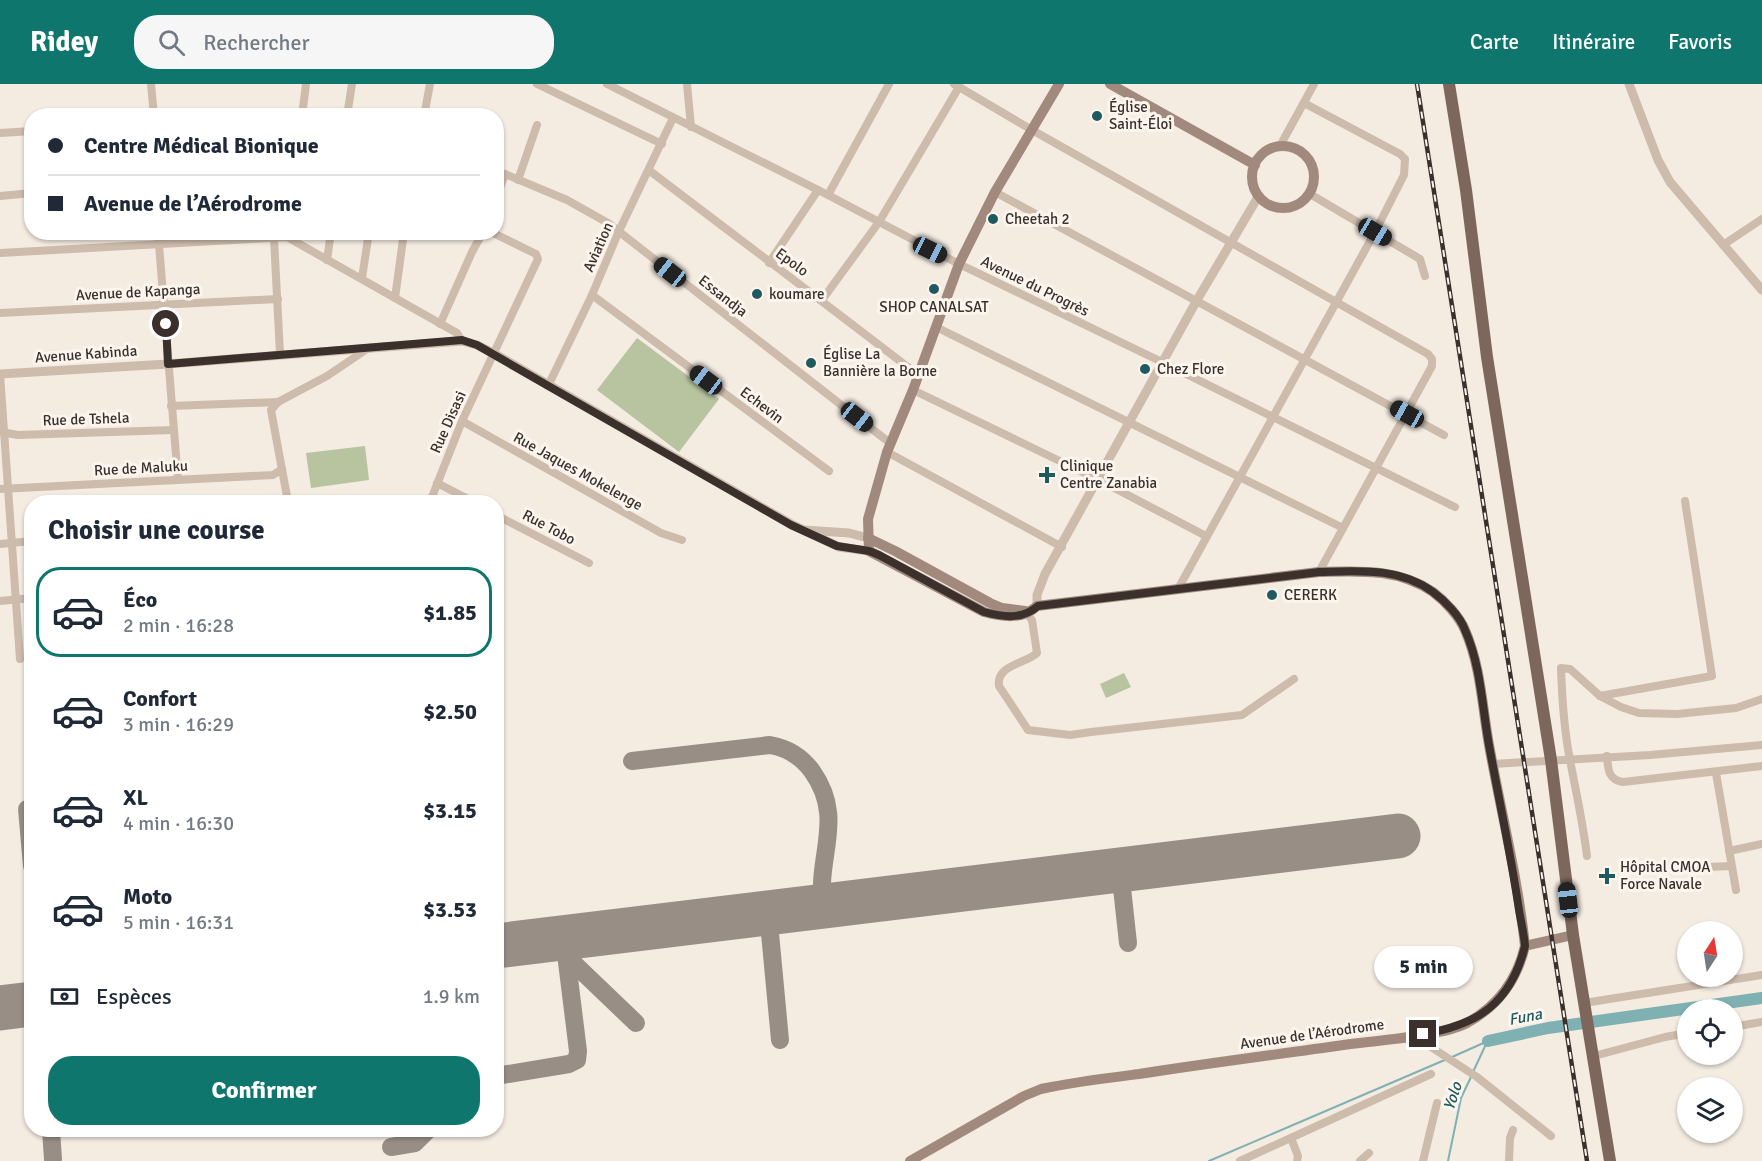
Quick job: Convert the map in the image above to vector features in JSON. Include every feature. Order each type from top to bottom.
[{"type":"main road","points":[[869,551],[867,524],[869,512],[889,448],[913,390],[959,264],[995,192],[1059,84]]},
{"type":"main road","points":[[1110,84],[1255,165]]},
{"type":"main road","points":[[1449,84],[1466,190],[1487,357],[1551,760],[1585,1016],[1592,1041],[1610,1161]]},
{"type":"main road","points":[[1280,146],[1297,150],[1305,155],[1311,164],[1314,182],[1310,194],[1299,204],[1282,208],[1274,207],[1258,197],[1252,182],[1255,165],[1265,152],[1280,146]]},
{"type":"main road","points":[[868,538],[895,550],[990,603],[1002,608],[1032,611]]},
{"type":"main road","name":"Avenue de l’Aérodrome","points":[[869,551],[984,612],[999,616],[1178,589],[1319,572],[1364,570],[1399,576],[1434,593],[1454,612],[1464,627],[1479,676],[1525,946],[1510,986],[1486,1010],[1465,1024],[1413,1035],[1041,1089],[1024,1096],[910,1161]]},
{"type":"main road","points":[[1525,946],[1573,935]]},
{"type":"street","points":[[151,84],[153,108]]},
{"type":"street","points":[[303,108],[306,84]]},
{"type":"street","points":[[348,108],[352,84]]},
{"type":"street","points":[[426,108],[430,84]]},
{"type":"street","points":[[537,84],[662,144]]},
{"type":"street","name":"Avenue du Progrès","points":[[607,84],[959,264],[1455,507]]},
{"type":"street","points":[[687,84],[691,127]]},
{"type":"street","points":[[828,195],[889,84]]},
{"type":"street","points":[[1280,146],[1314,84]]},
{"type":"street","points":[[1629,84],[1658,160],[1670,182],[1762,290]]},
{"type":"street","points":[[822,300],[879,222],[956,86],[1423,350],[1432,359],[1432,366],[1407,414],[1319,572]]},
{"type":"street","points":[[1178,589],[1375,232],[1404,175],[1405,159],[1400,153],[1304,103]]},
{"type":"street","name":"Aviation","points":[[548,386],[673,118]]},
{"type":"street","points":[[518,180],[537,125]]},
{"type":"street","points":[[0,133],[24,132]]},
{"type":"street","name":"Epolo","points":[[650,171],[918,375]]},
{"type":"street","name":"Essandja","points":[[504,175],[567,200],[619,231],[889,448],[1062,547]]},
{"type":"street","points":[[769,262],[818,190]]},
{"type":"street","points":[[995,192],[1444,435]]},
{"type":"street","points":[[0,196],[24,194]]},
{"type":"street","points":[[1310,194],[1420,259],[1425,276]]},
{"type":"street","points":[[1258,197],[1197,300],[1040,585],[1032,611],[1037,653],[1001,672],[998,680],[999,686],[1028,730],[1077,735],[1242,715],[1294,679]]},
{"type":"street","points":[[1723,245],[1762,219]]},
{"type":"street","name":"Rue Disasi","points":[[433,495],[462,421],[538,259],[536,254],[504,238]]},
{"type":"street","points":[[159,240],[178,480]]},
{"type":"street","points":[[0,254],[236,240]]},
{"type":"street","points":[[274,240],[280,354]]},
{"type":"street","points":[[295,240],[456,333],[462,340]]},
{"type":"street","points":[[327,260],[330,240]]},
{"type":"street","points":[[362,278],[368,240]]},
{"type":"street","points":[[395,298],[403,240]]},
{"type":"street","points":[[440,324],[478,240]]},
{"type":"street","name":"Echevin","points":[[592,295],[829,471]]},
{"type":"street","name":"Avenue de Kapanga","points":[[0,313],[278,299]]},
{"type":"street","points":[[936,327],[1343,528]]},
{"type":"street","name":"Avenue Kabinda","points":[[0,374],[168,364],[462,340],[495,354]]},
{"type":"street","points":[[287,495],[271,410],[278,402],[327,376],[368,348]]},
{"type":"street","name":"Avenue de l’Aérodrome","points":[[495,354],[802,530],[839,547],[869,551]]},
{"type":"street","points":[[0,368],[4,488],[12,543],[20,659]]},
{"type":"street","points":[[913,390],[1099,480],[1206,536]]},
{"type":"street","points":[[171,406],[278,402]]},
{"type":"street","name":"Rue Jaques Mokelenge","points":[[462,421],[661,533],[682,540]]},
{"type":"street","name":"Rue de Tshela","points":[[2,432],[18,435],[173,430]]},
{"type":"street","name":"Rue de Maluku","points":[[4,488],[273,475],[282,469]]},
{"type":"street","points":[[437,483],[460,495]]},
{"type":"street","points":[[1600,696],[1712,676],[1685,501]]},
{"type":"street","name":"Rue Tobo","points":[[504,518],[589,563]]},
{"type":"street","points":[[802,530],[849,533],[868,538]]},
{"type":"street","points":[[0,544],[24,542]]},
{"type":"street","points":[[0,601],[24,599]]},
{"type":"street","points":[[1587,856],[1581,810],[1569,758],[1561,668],[1570,669],[1600,696],[1621,707],[1639,712],[1677,714],[1736,708],[1762,699]]},
{"type":"street","points":[[1493,764],[1650,755],[1762,745]]},
{"type":"street","points":[[1606,756],[1610,776],[1619,782],[1716,773],[1762,766]]},
{"type":"street","points":[[1716,773],[1736,890]]},
{"type":"street","points":[[1729,851],[1762,844]]},
{"type":"street","points":[[1671,865],[1686,868],[1731,866]]},
{"type":"street","points":[[1584,1003],[1762,975]]},
{"type":"street","points":[[1743,1025],[1762,1022]]},
{"type":"street","points":[[1413,1035],[1477,1077],[1551,1136]]},
{"type":"street","points":[[1594,1056],[1677,1035]]},
{"type":"street","points":[[1240,1161],[1431,1074]]},
{"type":"street","points":[[1423,1161],[1437,1103]]},
{"type":"street","points":[[1509,1161],[1510,1138],[1513,1130]]},
{"type":"street","points":[[1291,1138],[1298,1156],[1297,1161]]},
{"type":"street","points":[[1360,1161],[1369,1153]]},
{"type":"green space","points":[[637,338],[719,399],[679,452],[597,390]]},
{"type":"green space","points":[[365,446],[369,480],[311,488],[306,453]]},
{"type":"green space","points":[[1124,673],[1131,687],[1106,698],[1100,684]]},
{"type":"waterway","name":"Funa","points":[[1488,1041],[1548,1028],[1762,998]]},
{"type":"waterway","name":"Funa","points":[[1452,1057],[1488,1041]]},
{"type":"waterway","name":"Yolo","points":[[1473,1072],[1487,1042]]},
{"type":"waterway","name":"Funa","points":[[1209,1161],[1447,1059]]},
{"type":"waterway","name":"Yolo","points":[[1448,1161],[1461,1098],[1471,1077]]},
{"type":"taxiway","points":[[632,761],[770,745],[782,748],[798,757],[812,771],[822,788],[827,805],[829,821],[823,870],[823,905]]},
{"type":"taxiway","points":[[1120,870],[1128,943]]},
{"type":"taxiway","points":[[768,912],[780,1040]]},
{"type":"taxiway","points":[[504,1075],[569,1064],[577,1060],[578,1051],[564,938]]},
{"type":"taxiway","points":[[566,956],[636,1023]]},
{"type":"taxiway","points":[[51,1137],[53,1159]]},
{"type":"taxiway","points":[[391,1147],[415,1143],[421,1137]]},
{"type":"runway","points":[[504,945],[1398,836]]},
{"type":"runway","points":[[0,1008],[24,1005]]},
{"type":"railway","points":[[1417,84],[1587,1161]]},
{"type":"place","name":"Église Saint-Éloi","points":[[1097,116]]},
{"type":"place","name":"Cheetah 2","points":[[993,219]]},
{"type":"place","name":"SHOP CANALSAT","points":[[934,289]]},
{"type":"place","name":"koumare","points":[[757,294]]},
{"type":"place","name":"Église La Bannière la Borne","points":[[811,363]]},
{"type":"place","name":"Chez Flore","points":[[1145,369]]},
{"type":"place","name":"Clinique Centre Zanabia","points":[[1047,475]]},
{"type":"place","name":"CERERK","points":[[1272,595]]},
{"type":"place","name":"Hôpital CMOA Force Navale","points":[[1607,876]]},
{"type":"route","points":[[166,324],[168,364],[462,340],[477,345],[791,525],[837,546],[869,551],[879,555],[962,601],[984,612],[999,616],[1021,616],[1038,606],[1319,572],[1364,570],[1389,573],[1423,586],[1454,612],[1464,627],[1473,652],[1525,946],[1510,986],[1486,1010],[1465,1024],[1423,1034]]}]
